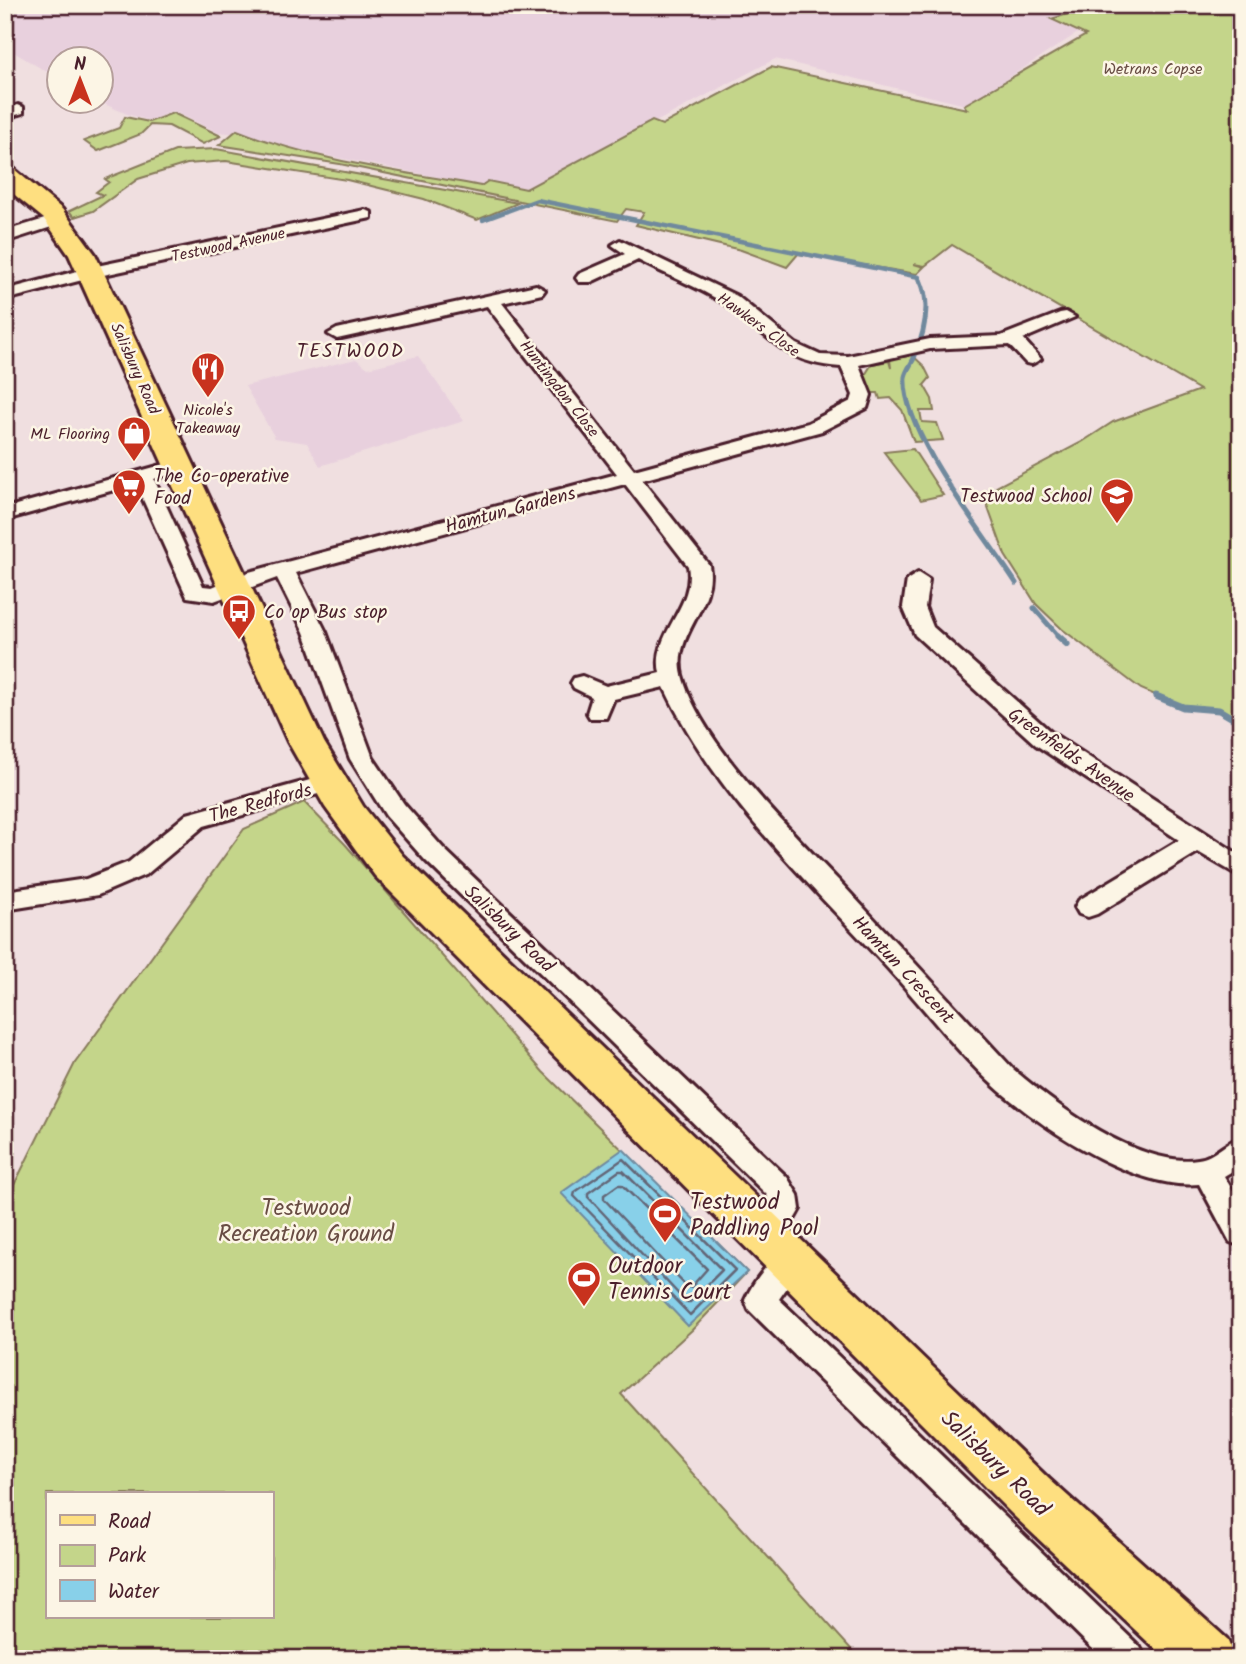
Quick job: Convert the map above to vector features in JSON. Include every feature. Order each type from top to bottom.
[{"type":"main road","name":"Salisbury Road","points":[[5,174],[58,220],[92,272],[161,470],[234,585],[328,783],[371,846],[403,883],[776,1248],[1092,1555],[1207,1659]]},
{"type":"street","name":"Testwood Avenue","points":[[5,295],[92,272],[365,215]]},
{"type":"street","points":[[5,237],[58,220]]},
{"type":"street","name":"Hawkers Close","points":[[585,278],[628,250],[731,300],[798,354],[817,360],[848,362],[930,344],[1013,339],[1066,317]]},
{"type":"street","points":[[337,334],[536,290]]},
{"type":"street","name":"Huntingdon Close","points":[[491,300],[628,477]]},
{"type":"street","points":[[1013,339],[1032,359]]},
{"type":"street","name":"Hamtun Gardens","points":[[234,585],[786,436],[834,420],[860,404],[862,395],[848,362]]},
{"type":"street","points":[[5,514],[161,470]]},
{"type":"street","points":[[582,683],[601,704],[671,678],[667,665],[670,650],[697,596],[701,572],[628,477]]},
{"type":"street","name":"Salisbury Road","points":[[284,570],[319,643],[362,759],[395,810],[434,854],[777,1186],[783,1195],[785,1209],[760,1300],[1128,1659]]},
{"type":"street","name":"Greenfields Avenue","points":[[918,580],[914,597],[917,617],[923,630],[938,647],[1032,730],[1241,868]]},
{"type":"street","name":"Hamtun Crescent","points":[[671,678],[719,760],[749,799],[1016,1089],[1063,1123],[1114,1150],[1170,1169],[1189,1172],[1206,1170]]},
{"type":"street","name":"The Redfords","points":[[5,901],[89,888],[138,868],[196,820],[328,783]]},
{"type":"street","points":[[1088,907],[1198,840]]},
{"type":"street","points":[[1241,1149],[1224,1163],[1206,1170],[1241,1233]]},
{"type":"shaded area","points":[[5,5],[1121,5],[966,105],[775,59],[521,193],[271,145],[240,134],[217,132],[173,111],[150,121],[116,109],[116,46],[46,46],[46,71],[5,47]]},
{"type":"shaded area","points":[[418,356],[464,421],[320,466],[307,443],[275,438],[245,386],[356,359],[368,368]]},
{"type":"green space","name":"Wetrans Copse","points":[[1099,5],[1241,5],[1241,723],[1219,710],[1183,707],[1141,689],[1062,629],[1036,604],[1005,555],[983,494],[1082,442],[1113,422],[1200,390],[952,245],[925,266],[914,264],[924,267],[917,274],[798,254],[787,267],[741,250],[636,225],[644,212],[626,209],[617,221],[340,164],[219,145],[237,130],[296,150],[358,164],[481,186],[488,181],[526,189],[652,121],[662,125],[771,67],[967,109],[964,105],[1086,35],[1051,19]]},
{"type":"green space","points":[[173,113],[221,136],[203,144],[169,126],[150,125],[141,134],[98,151],[84,141],[119,128],[125,117],[149,122]]},
{"type":"green space","points":[[216,149],[518,203],[477,220],[424,199],[347,180],[226,161],[187,164],[138,179],[93,211],[74,217],[69,211],[103,195],[96,192],[109,182],[105,179],[175,151]]},
{"type":"green space","points":[[911,354],[924,366],[930,378],[924,385],[932,399],[934,411],[920,411],[922,422],[937,423],[943,440],[914,442],[902,410],[891,398],[880,399],[878,393],[871,393],[865,375],[872,364],[889,361],[891,368],[890,359]]},
{"type":"green space","points":[[913,449],[943,495],[921,500],[884,452]]},
{"type":"green space","name":"Testwood Recreation Ground","points":[[304,802],[345,844],[543,1072],[747,1272],[692,1330],[621,1394],[860,1659],[5,1659],[5,1203],[75,1063],[244,829]]},
{"type":"water","name":"Testwood Paddling Pool","points":[[623,1149],[747,1272],[688,1326],[561,1193]]},
{"type":"waterway","points":[[483,220],[537,200],[919,277],[921,282]]},
{"type":"waterway","points":[[920,280],[926,299],[925,319],[918,349],[905,377],[907,400],[930,454],[1016,583]]},
{"type":"waterway","points":[[1034,608],[1059,637]]},
{"type":"waterway","points":[[1059,637],[1067,644]]},
{"type":"waterway","points":[[1156,696],[1183,707],[1219,710],[1241,723]]},
{"type":"place","name":"Nicole's Takeaway","points":[[208,399]]},
{"type":"place","name":"ML Flooring","points":[[134,463]]},
{"type":"place","name":"The Co-operative Food","points":[[129,516]]},
{"type":"place","name":"Testwood School","points":[[1117,525]]},
{"type":"place","name":"Co op Bus stop","points":[[239,641]]},
{"type":"place","name":"Testwood Paddling Pool","points":[[665,1244]]},
{"type":"place","name":"Outdoor Tennis Court","points":[[584,1308]]},
{"type":"district","name":"TESTWOOD","points":[[351,350]]}]
